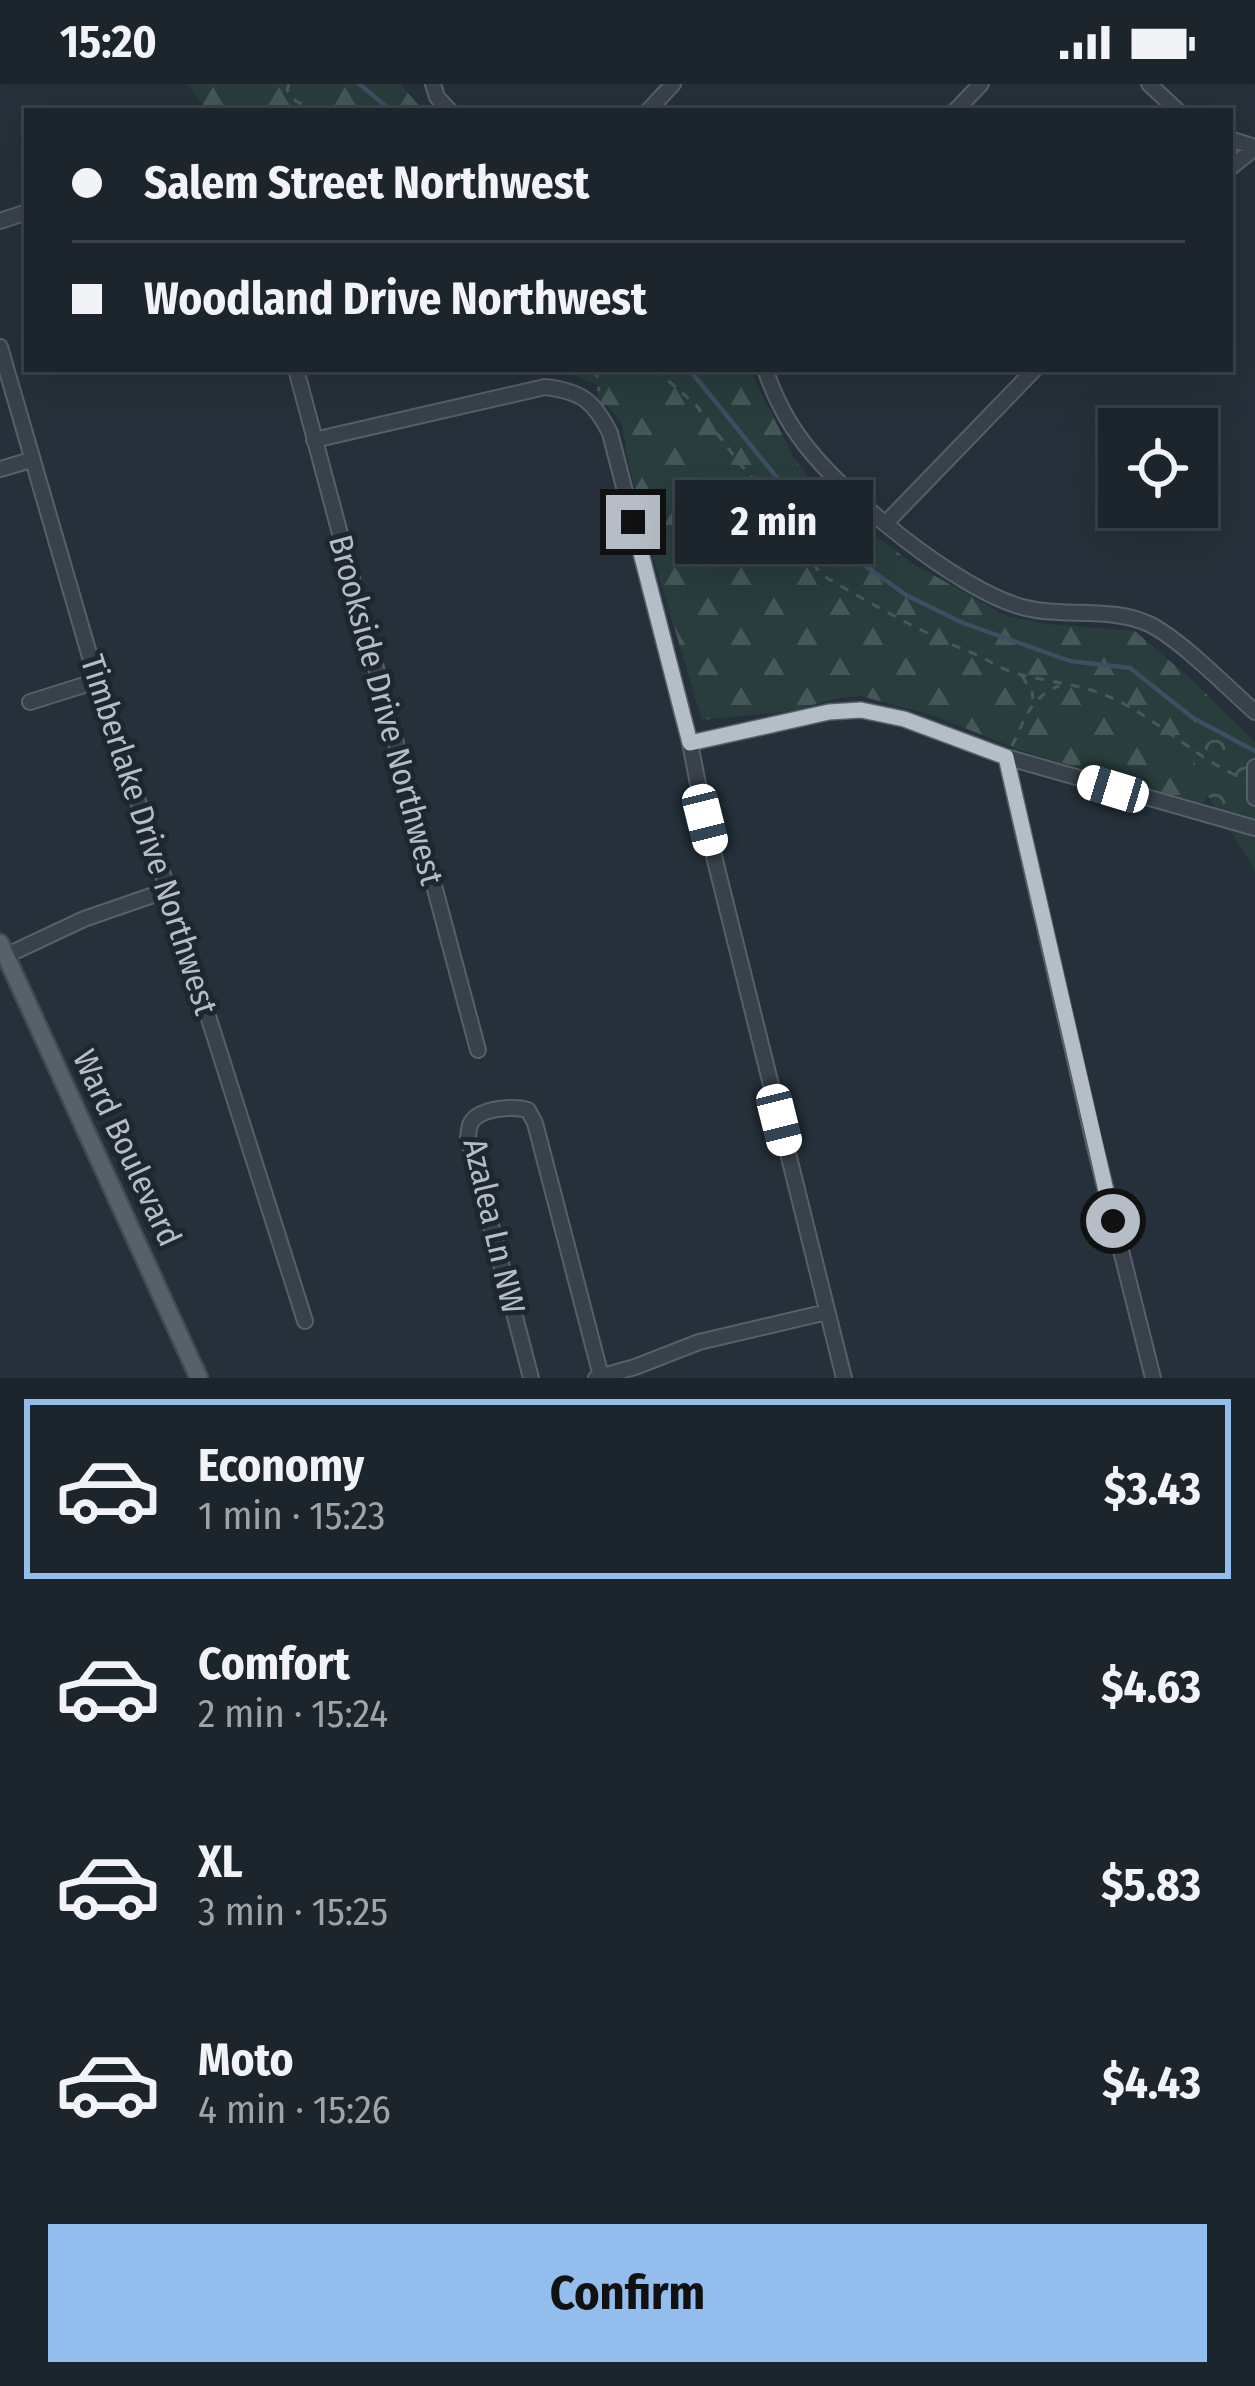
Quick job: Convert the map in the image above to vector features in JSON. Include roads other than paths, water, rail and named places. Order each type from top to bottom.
[{"type":"main road","name":"Ward Boulevard","points":[[2,953],[199,1378]]},
{"type":"street","points":[[651,108],[673,84]]},
{"type":"street","points":[[958,108],[981,84]]},
{"type":"street","points":[[1149,84],[1175,108]]},
{"type":"street","name":"Timberlake Drive Northwest","points":[[0,347],[97,681],[305,1321]]},
{"type":"street","name":"Brookside Drive Northwest","points":[[297,372],[478,1050]]},
{"type":"street","points":[[766,372],[779,406],[832,477],[956,573],[1017,605],[1061,614],[1124,617],[1153,626],[1255,712]]},
{"type":"street","points":[[886,523],[1032,372]]},
{"type":"street","points":[[314,440],[545,386],[573,392],[594,405],[610,433],[844,1378]]},
{"type":"street","points":[[0,469],[31,460]]},
{"type":"street","points":[[30,702],[97,681]]},
{"type":"street","points":[[690,743],[829,712],[861,710],[904,719],[1006,757],[1255,829]]},
{"type":"street","points":[[1006,757],[1153,1378]]},
{"type":"street","points":[[1249,772],[1255,798]]},
{"type":"street","points":[[2,953],[168,890]]},
{"type":"street","name":"Azalea Ln NW","points":[[531,1378],[468,1136],[478,1115],[516,1107],[528,1110],[536,1123],[598,1377]]},
{"type":"street","points":[[598,1377],[699,1342],[826,1312]]},
{"type":"waterway","points":[[359,84],[388,108]]},
{"type":"waterway","points":[[691,372],[825,537],[906,595],[963,623],[1070,661],[1130,668],[1193,718],[1255,751]]}]
